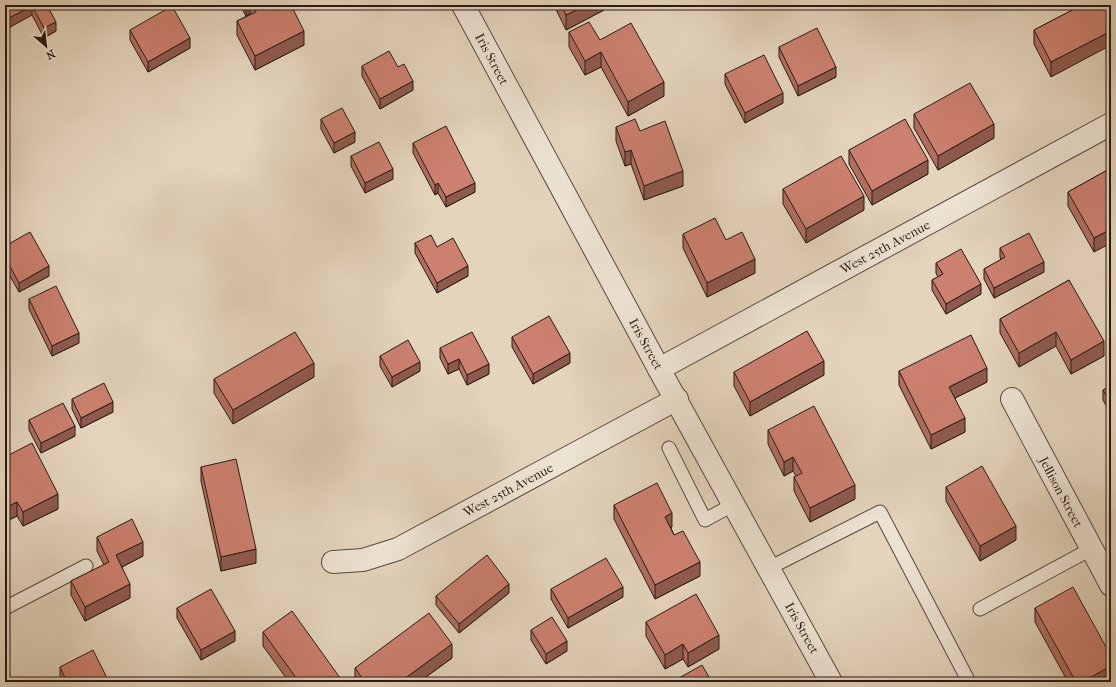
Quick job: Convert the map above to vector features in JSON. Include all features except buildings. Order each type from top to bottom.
[{"type":"street","name":"Iris Street","points":[[463,5],[659,369],[677,399],[831,682]]},
{"type":"street","name":"West 25th Avenue","points":[[659,369],[1111,124]]},
{"type":"street","name":"West 25th Avenue","points":[[333,562],[363,560],[398,549],[677,399]]},
{"type":"street","name":"Jellison Street","points":[[1012,399],[1111,585]]},
{"type":"lane","points":[[669,448],[705,520],[734,504]]},
{"type":"lane","points":[[769,568],[880,512],[969,682]]},
{"type":"lane","points":[[980,609],[1091,549]]},
{"type":"lane","points":[[5,608],[86,566]]}]
